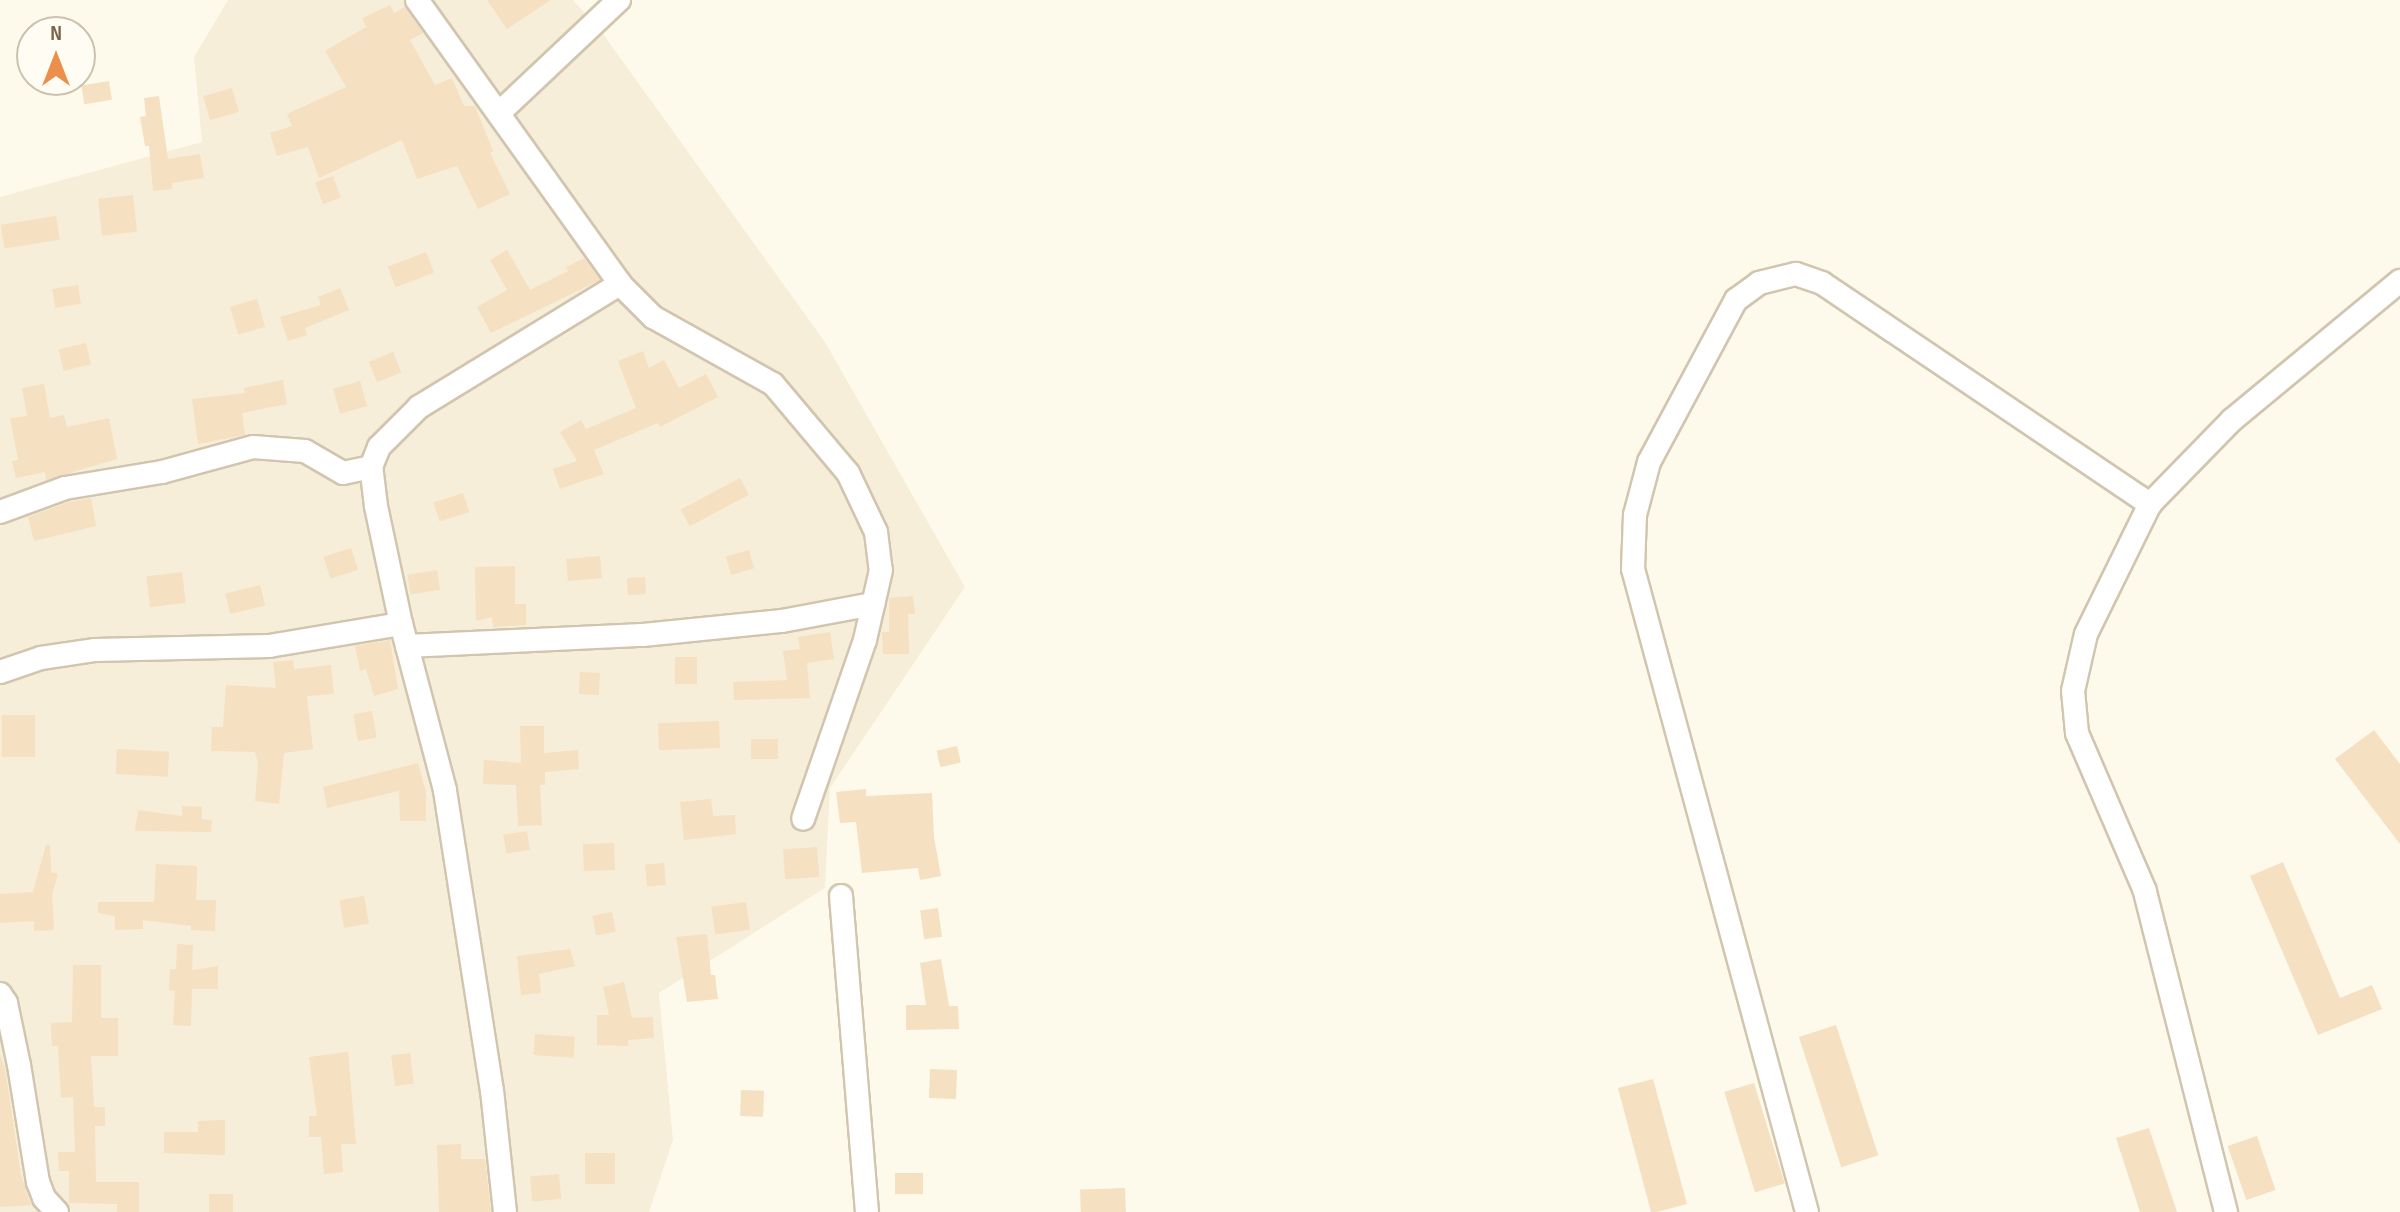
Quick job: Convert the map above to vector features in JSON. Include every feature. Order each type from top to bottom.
[{"type":"street","points":[[417,0],[620,284],[653,317],[773,384],[848,473],[876,532],[881,570],[865,640],[803,819]]},
{"type":"street","points":[[499,113],[619,0]]},
{"type":"street","points":[[1807,1212],[1633,569],[1635,515],[1649,462],[1736,300],[1759,283],[1796,274],[1822,283],[2150,504]]},
{"type":"street","points":[[2226,1212],[2145,891],[2077,733],[2073,691],[2086,634],[2150,504],[2232,420],[2400,281]]},
{"type":"street","points":[[505,1212],[492,1091],[445,790],[404,635],[376,506],[371,467],[379,447],[419,407],[620,284]]},
{"type":"street","points":[[0,512],[65,488],[162,472],[253,447],[305,451],[343,473],[371,467]]},
{"type":"street","points":[[0,672],[41,658],[95,650],[269,646],[404,635],[630,637],[782,621],[873,604]]},
{"type":"street","points":[[841,896],[867,1212]]},
{"type":"street","points":[[0,994],[6,1003],[19,1065],[38,1182],[44,1198],[57,1212]]},
{"type":"shaded area","points":[[228,0],[573,0],[603,34],[825,342],[965,587],[830,788],[825,888],[659,993],[673,1140],[649,1212],[0,1212],[0,197],[202,142],[194,57]]},
{"type":"building","points":[[487,0],[551,0],[507,29]]},
{"type":"building","points":[[390,5],[394,13],[405,7],[423,33],[410,40],[435,85],[452,78],[464,106],[475,106],[493,151],[490,153],[510,194],[478,209],[457,166],[417,179],[402,140],[319,178],[308,147],[277,156],[270,133],[292,126],[287,114],[346,87],[325,51],[366,27],[362,18]]},
{"type":"building","points":[[109,81],[112,100],[84,104],[83,96],[96,96],[96,83]]},
{"type":"building","points":[[232,88],[239,112],[210,120],[203,96]]},
{"type":"building","points":[[159,96],[168,159],[200,154],[204,178],[172,183],[172,189],[153,191],[149,146],[145,146],[140,117],[146,116],[144,98]]},
{"type":"building","points":[[333,176],[341,198],[323,204],[315,182]]},
{"type":"building","points":[[133,195],[137,232],[102,235],[98,199]]},
{"type":"building","points":[[56,216],[60,240],[4,248],[1,225]]},
{"type":"building","points":[[507,250],[530,290],[568,271],[566,267],[584,258],[600,280],[491,333],[477,307],[507,290],[490,260]]},
{"type":"building","points":[[426,252],[434,273],[396,287],[388,267]]},
{"type":"building","points":[[78,285],[81,304],[55,308],[52,289]]},
{"type":"building","points":[[340,288],[349,310],[305,328],[307,335],[288,341],[280,317],[321,305],[318,297]]},
{"type":"building","points":[[257,299],[265,327],[238,335],[230,307]]},
{"type":"building","points":[[86,343],[91,364],[64,371],[59,349]]},
{"type":"building","points":[[643,351],[649,368],[664,360],[679,388],[706,374],[718,397],[660,427],[658,423],[594,450],[604,474],[560,489],[553,469],[577,461],[560,432],[581,420],[586,429],[636,408],[618,361]]},
{"type":"building","points":[[393,352],[401,372],[377,382],[369,362]]},
{"type":"building","points":[[283,380],[287,404],[242,413],[245,435],[198,444],[192,399],[245,393],[244,388]]},
{"type":"building","points":[[360,381],[367,406],[340,414],[333,389]]},
{"type":"building","points":[[44,384],[50,418],[64,415],[67,427],[109,418],[117,459],[46,480],[45,472],[16,478],[12,461],[18,460],[10,418],[27,416],[22,388]]},
{"type":"building","points":[[740,478],[749,495],[690,526],[681,509]]},
{"type":"building","points":[[463,493],[469,512],[440,522],[434,503]]},
{"type":"building","points":[[91,498],[96,526],[34,541],[28,517],[69,502]]},
{"type":"building","points":[[351,548],[358,570],[331,579],[323,557]]},
{"type":"building","points":[[749,550],[754,568],[731,575],[726,557]]},
{"type":"building","points":[[600,556],[602,578],[568,581],[566,559]]},
{"type":"building","points":[[515,566],[515,604],[526,604],[526,625],[493,627],[492,617],[476,621],[475,567]]},
{"type":"building","points":[[437,570],[440,590],[410,594],[407,575]]},
{"type":"building","points":[[182,572],[186,603],[150,607],[146,576]]},
{"type":"building","points":[[645,577],[646,594],[628,595],[627,578]]},
{"type":"building","points":[[260,585],[265,605],[230,614],[225,594]]},
{"type":"building","points":[[913,596],[915,614],[908,614],[909,654],[883,654],[882,632],[889,632],[889,598]]},
{"type":"building","points":[[830,632],[834,659],[807,663],[810,698],[734,700],[733,682],[787,680],[783,651],[800,649],[798,637]]},
{"type":"building","points":[[390,640],[398,689],[374,696],[366,669],[360,671],[355,646]]},
{"type":"building","points":[[675,657],[697,657],[697,684],[675,684]]},
{"type":"building","points":[[293,660],[294,669],[331,665],[334,694],[307,696],[313,749],[284,753],[279,804],[255,801],[258,764],[255,752],[211,751],[212,727],[223,727],[226,685],[276,688],[273,662]]},
{"type":"building","points":[[580,672],[600,673],[599,695],[579,694]]},
{"type":"building","points":[[372,711],[377,738],[358,741],[353,714]]},
{"type":"building","points":[[2,715],[35,715],[35,757],[2,757]]},
{"type":"building","points":[[719,721],[720,748],[659,750],[658,723]]},
{"type":"building","points":[[520,726],[544,726],[544,753],[578,750],[579,769],[545,772],[545,785],[540,785],[542,825],[518,826],[516,785],[483,784],[484,760],[521,763]]},
{"type":"building","points":[[2374,730],[2400,764],[2400,844],[2335,759]]},
{"type":"building","points":[[751,739],[778,739],[778,759],[751,759]]},
{"type":"building","points":[[957,746],[961,763],[940,767],[937,751]]},
{"type":"building","points":[[117,749],[169,752],[168,777],[116,774]]},
{"type":"building","points":[[418,763],[426,792],[426,821],[400,821],[399,791],[327,808],[323,787]]},
{"type":"building","points":[[866,789],[866,796],[932,793],[934,837],[941,876],[920,880],[918,868],[862,873],[856,822],[840,823],[836,792]]},
{"type":"building","points":[[711,799],[713,816],[735,815],[736,834],[684,840],[680,802]]},
{"type":"building","points":[[182,806],[202,807],[202,819],[212,820],[211,832],[135,831],[138,810],[182,816]]},
{"type":"building","points":[[527,831],[530,850],[506,854],[503,835]]},
{"type":"building","points":[[614,843],[615,870],[584,871],[583,844]]},
{"type":"building","points":[[46,845],[50,845],[51,872],[58,874],[52,895],[54,930],[34,931],[34,921],[0,923],[0,894],[33,892]]},
{"type":"building","points":[[817,847],[819,877],[785,879],[783,849]]},
{"type":"building","points":[[2283,862],[2340,998],[2372,985],[2382,1009],[2318,1035],[2250,876]]},
{"type":"building","points":[[664,863],[666,885],[647,887],[645,865]]},
{"type":"building","points":[[156,864],[197,866],[196,900],[216,900],[215,931],[191,930],[191,926],[143,920],[143,929],[115,930],[115,916],[98,913],[98,902],[154,902]]},
{"type":"building","points":[[364,896],[369,924],[344,928],[339,900]]},
{"type":"building","points":[[746,902],[750,930],[715,935],[711,907]]},
{"type":"building","points":[[938,908],[942,937],[924,939],[920,911]]},
{"type":"building","points":[[612,912],[616,932],[596,935],[592,916]]},
{"type":"building","points":[[707,934],[711,975],[715,975],[718,999],[687,1002],[676,937]]},
{"type":"building","points":[[177,944],[193,945],[192,970],[218,966],[218,989],[192,989],[191,1026],[173,1025],[175,991],[169,990],[170,969],[176,969]]},
{"type":"building","points":[[570,949],[575,966],[539,974],[541,993],[521,995],[517,956]]},
{"type":"building","points":[[941,959],[949,1006],[958,1006],[959,1029],[906,1030],[906,1005],[926,1005],[920,963]]},
{"type":"building","points":[[73,965],[101,965],[101,1018],[118,1018],[118,1056],[91,1056],[94,1107],[105,1107],[105,1126],[95,1126],[96,1182],[139,1182],[139,1212],[117,1212],[117,1204],[69,1203],[69,1171],[59,1171],[58,1152],[75,1152],[73,1097],[61,1098],[58,1046],[52,1046],[51,1023],[72,1022]]},
{"type":"building","points":[[624,982],[632,1018],[653,1017],[654,1038],[628,1040],[628,1046],[597,1045],[597,1015],[609,1015],[603,987]]},
{"type":"building","points":[[1836,1025],[1878,1155],[1841,1167],[1799,1037]]},
{"type":"building","points":[[535,1034],[575,1037],[573,1058],[534,1055]]},
{"type":"building","points":[[348,1052],[356,1144],[341,1144],[343,1172],[324,1174],[321,1137],[309,1137],[309,1116],[317,1116],[309,1057]]},
{"type":"building","points":[[410,1053],[414,1084],[395,1086],[391,1055]]},
{"type":"building","points":[[0,1055],[5,1068],[21,1175],[31,1205],[0,1207]]},
{"type":"building","points":[[930,1069],[957,1070],[956,1099],[929,1098]]},
{"type":"building","points":[[1653,1079],[1687,1204],[1657,1212],[1651,1212],[1618,1088]]},
{"type":"building","points":[[1754,1083],[1785,1183],[1755,1192],[1724,1092]]},
{"type":"building","points":[[741,1090],[764,1091],[763,1117],[740,1116]]},
{"type":"building","points":[[225,1120],[225,1155],[164,1153],[164,1132],[198,1132],[198,1121]]},
{"type":"building","points":[[2149,1128],[2177,1212],[2140,1212],[2116,1138]]},
{"type":"building","points":[[2257,1136],[2276,1190],[2246,1200],[2228,1146]]},
{"type":"building","points":[[461,1144],[461,1159],[485,1159],[491,1212],[439,1212],[437,1145]]},
{"type":"building","points":[[585,1153],[615,1153],[615,1184],[585,1184]]},
{"type":"building","points":[[895,1173],[923,1173],[923,1194],[895,1194]]},
{"type":"building","points":[[559,1174],[561,1199],[532,1201],[530,1177]]},
{"type":"building","points":[[1125,1188],[1126,1212],[1081,1212],[1080,1190]]},
{"type":"building","points":[[209,1194],[233,1194],[233,1212],[209,1212]]}]
